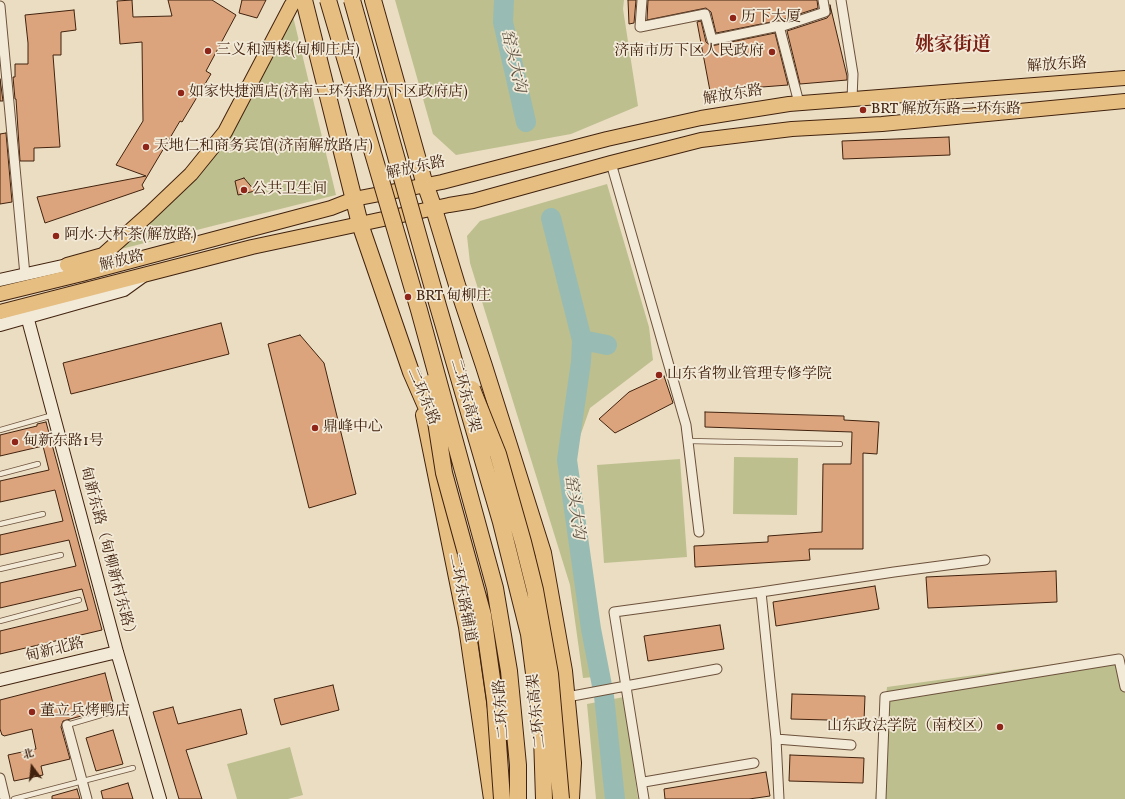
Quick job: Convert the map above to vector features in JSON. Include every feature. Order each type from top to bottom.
[{"type":"highway","name":"二环东路","points":[[304,0],[360,224],[411,372],[421,398],[446,450],[497,646],[509,799]]},
{"type":"highway","name":"二环东高架","points":[[328,0],[420,310],[495,588],[509,671],[518,765],[518,799]]},
{"type":"highway","name":"二环东高架","points":[[352,0],[438,306],[501,522],[529,634],[542,736],[544,799]]},
{"type":"highway","points":[[373,0],[419,166],[434,209],[456,285],[484,366],[542,553],[564,671],[572,696],[573,763],[571,799]]},
{"type":"highway","points":[[438,306],[498,454],[523,542],[535,590],[550,674],[562,799]]},
{"type":"highway","points":[[420,310],[444,473],[483,615],[495,700],[502,799]]},
{"type":"highway","name":"二环东路辅道","points":[[421,398],[467,627],[492,799]]},
{"type":"highway","points":[[501,423],[491,454],[537,637],[549,727],[554,799]]},
{"type":"main road","points":[[67,265],[86,268],[149,214],[191,174],[225,132],[295,0]]},
{"type":"main road","name":"解放东路","points":[[354,199],[442,182],[574,148],[701,118],[799,103],[1125,78]]},
{"type":"main road","points":[[360,224],[473,201],[701,140],[792,129],[882,124],[1125,101]]},
{"type":"main road","name":"解放路","points":[[0,294],[86,268],[248,230],[331,208],[354,199]]},
{"type":"main road","name":"解放路","points":[[0,312],[252,246],[360,224]]},
{"type":"main road","points":[[248,230],[252,246]]},
{"type":"street","points":[[642,0],[640,27],[705,14],[712,40],[780,27],[825,12],[823,0]]},
{"type":"street","points":[[841,0],[853,74],[852,99]]},
{"type":"street","points":[[0,6],[25,274]]},
{"type":"street","points":[[780,27],[799,103]]},
{"type":"street","points":[[611,163],[686,426],[699,532]]},
{"type":"street","points":[[0,280],[67,265]]},
{"type":"street","points":[[0,325],[27,316],[124,290],[148,273]]},
{"type":"street","name":"甸新东路（甸柳新村东路）","points":[[27,316],[117,652],[160,799]]},
{"type":"street","points":[[644,799],[614,612],[985,560]]},
{"type":"street","points":[[761,592],[776,739],[779,799]]},
{"type":"street","name":"甸新北路","points":[[0,680],[117,652]]},
{"type":"street","points":[[881,799],[885,696],[1119,659],[1125,687]]},
{"type":"street","points":[[572,696],[595,693],[625,685],[717,669]]},
{"type":"street","points":[[67,725],[87,799]]},
{"type":"street","points":[[776,739],[851,745]]},
{"type":"street","points":[[644,782],[754,763]]},
{"type":"street","points":[[0,778],[5,799]]},
{"type":"lane","points":[[0,430],[53,415]]},
{"type":"lane","points":[[688,441],[840,444]]},
{"type":"lane","points":[[0,474],[38,464]]},
{"type":"lane","points":[[0,524],[43,514]]},
{"type":"lane","points":[[0,569],[61,555]]},
{"type":"lane","points":[[0,622],[80,600]]},
{"type":"lane","points":[[67,725],[125,708],[130,697]]},
{"type":"lane","points":[[14,799],[133,768]]},
{"type":"green space","points":[[395,0],[624,0],[623,9],[638,106],[571,134],[456,155],[433,134]]},
{"type":"green space","points":[[291,8],[336,195],[113,251],[193,176]]},
{"type":"green space","points":[[607,184],[649,327],[653,360],[590,408],[572,459],[561,460],[605,676],[583,678],[570,585],[470,263],[467,236],[480,221]]},
{"type":"green space","points":[[734,457],[798,458],[797,515],[733,514]]},
{"type":"green space","points":[[680,459],[687,557],[604,563],[597,465]]},
{"type":"green space","name":"山东政法学院（南校区）","points":[[1122,655],[1125,668],[1125,799],[875,799],[887,687]]},
{"type":"green space","points":[[624,697],[638,799],[596,799],[587,704]]},
{"type":"green space","points":[[290,747],[303,795],[288,799],[237,799],[227,764]]},
{"type":"building","points":[[132,0],[133,17],[172,16],[168,0],[212,0],[236,15],[206,71],[211,74],[182,122],[180,121],[142,185],[144,189],[45,223],[37,197],[146,176],[116,165],[143,121],[142,42],[120,44],[117,1]]},
{"type":"building","points":[[242,0],[266,0],[257,18],[239,13]]},
{"type":"building","points":[[628,0],[636,0],[634,23],[629,24]]},
{"type":"building","name":"历下大厦","points":[[648,0],[817,0],[818,8],[781,20],[716,33],[711,12],[706,8],[647,20]]},
{"type":"building","points":[[830,5],[847,80],[800,84],[787,31],[827,18],[831,13]]},
{"type":"building","points":[[74,10],[76,30],[61,32],[61,55],[53,55],[60,147],[34,148],[34,161],[20,161],[13,77],[15,77],[15,64],[28,64],[28,43],[25,15]]},
{"type":"building","points":[[701,21],[706,42],[711,46],[775,33],[788,85],[710,91],[697,22]]},
{"type":"building","points":[[0,79],[3,101],[0,101]]},
{"type":"building","points":[[6,133],[12,202],[0,204],[0,134]]},
{"type":"building","points":[[949,137],[950,155],[843,159],[842,141]]},
{"type":"building","points":[[244,178],[255,191],[238,195],[235,181]]},
{"type":"building","points":[[221,323],[229,354],[71,394],[63,363]]},
{"type":"building","name":"鼎峰中心","points":[[300,335],[324,363],[356,494],[309,508],[268,344]]},
{"type":"building","points":[[664,376],[673,403],[615,433],[599,419],[629,392]]},
{"type":"building","points":[[705,412],[844,416],[844,420],[879,422],[877,454],[863,453],[863,549],[809,549],[810,560],[695,567],[694,546],[768,542],[768,536],[822,532],[823,464],[851,464],[852,432],[705,427]]},
{"type":"building","points":[[46,422],[102,630],[0,654],[0,631],[88,610],[82,589],[0,608],[0,583],[76,566],[69,540],[0,555],[0,535],[63,521],[55,490],[0,502],[0,481],[49,470],[43,446],[0,456],[0,435],[37,426],[37,424]]},
{"type":"building","points":[[1056,571],[1057,602],[928,608],[926,577]]},
{"type":"building","points":[[875,586],[879,609],[776,626],[773,602]]},
{"type":"building","points":[[720,625],[724,649],[648,661],[644,636]]},
{"type":"building","points":[[105,673],[114,707],[63,721],[61,727],[70,759],[41,766],[43,775],[14,781],[8,755],[36,749],[32,729],[4,736],[2,735],[0,729],[0,700]]},
{"type":"building","points":[[333,685],[339,710],[281,725],[274,699]]},
{"type":"building","points":[[792,694],[865,696],[864,721],[791,719]]},
{"type":"building","points":[[173,707],[178,724],[241,709],[247,734],[186,750],[202,799],[179,799],[153,712]]},
{"type":"building","points":[[113,730],[123,764],[96,771],[86,738]]},
{"type":"building","points":[[790,755],[864,758],[863,783],[789,781]]},
{"type":"building","points":[[766,772],[770,796],[749,799],[665,799],[664,789]]},
{"type":"building","points":[[128,783],[133,799],[103,799],[101,791]]},
{"type":"building","points":[[77,789],[80,799],[52,799],[52,796]]},
{"type":"waterway","name":"窑头大沟","points":[[504,0],[503,22],[526,122]]},
{"type":"waterway","name":"窑头大沟","points":[[551,218],[582,340],[581,362],[567,460],[591,629],[604,696],[615,799]]},
{"type":"waterway","points":[[582,340],[607,345]]},
{"type":"place","name":"历下大厦","points":[[733,18]]},
{"type":"place","name":"三义和酒楼(甸柳庄店)","points":[[208,51]]},
{"type":"place","name":"济南市历下区人民政府","points":[[772,52]]},
{"type":"place","name":"如家快捷酒店(济南二环东路历下区政府店)","points":[[181,93]]},
{"type":"place","name":"BRT 解放东路二环东路","points":[[863,110]]},
{"type":"place","name":"天地仁和商务宾馆(济南解放路店)","points":[[146,147]]},
{"type":"place","name":"公共卫生间","points":[[244,190]]},
{"type":"place","name":"阿水·大杯茶(解放路)","points":[[56,236]]},
{"type":"place","name":"BRT 甸柳庄","points":[[408,297]]},
{"type":"place","name":"山东省物业管理专修学院","points":[[659,375]]},
{"type":"place","name":"鼎峰中心","points":[[315,428]]},
{"type":"place","name":"甸新东路1号","points":[[15,442]]},
{"type":"place","name":"董立兵烤鸭店","points":[[32,712]]},
{"type":"place","name":"山东政法学院（南校区）","points":[[1000,727]]},
{"type":"district","name":"姚家街道","points":[[953,47]]}]
